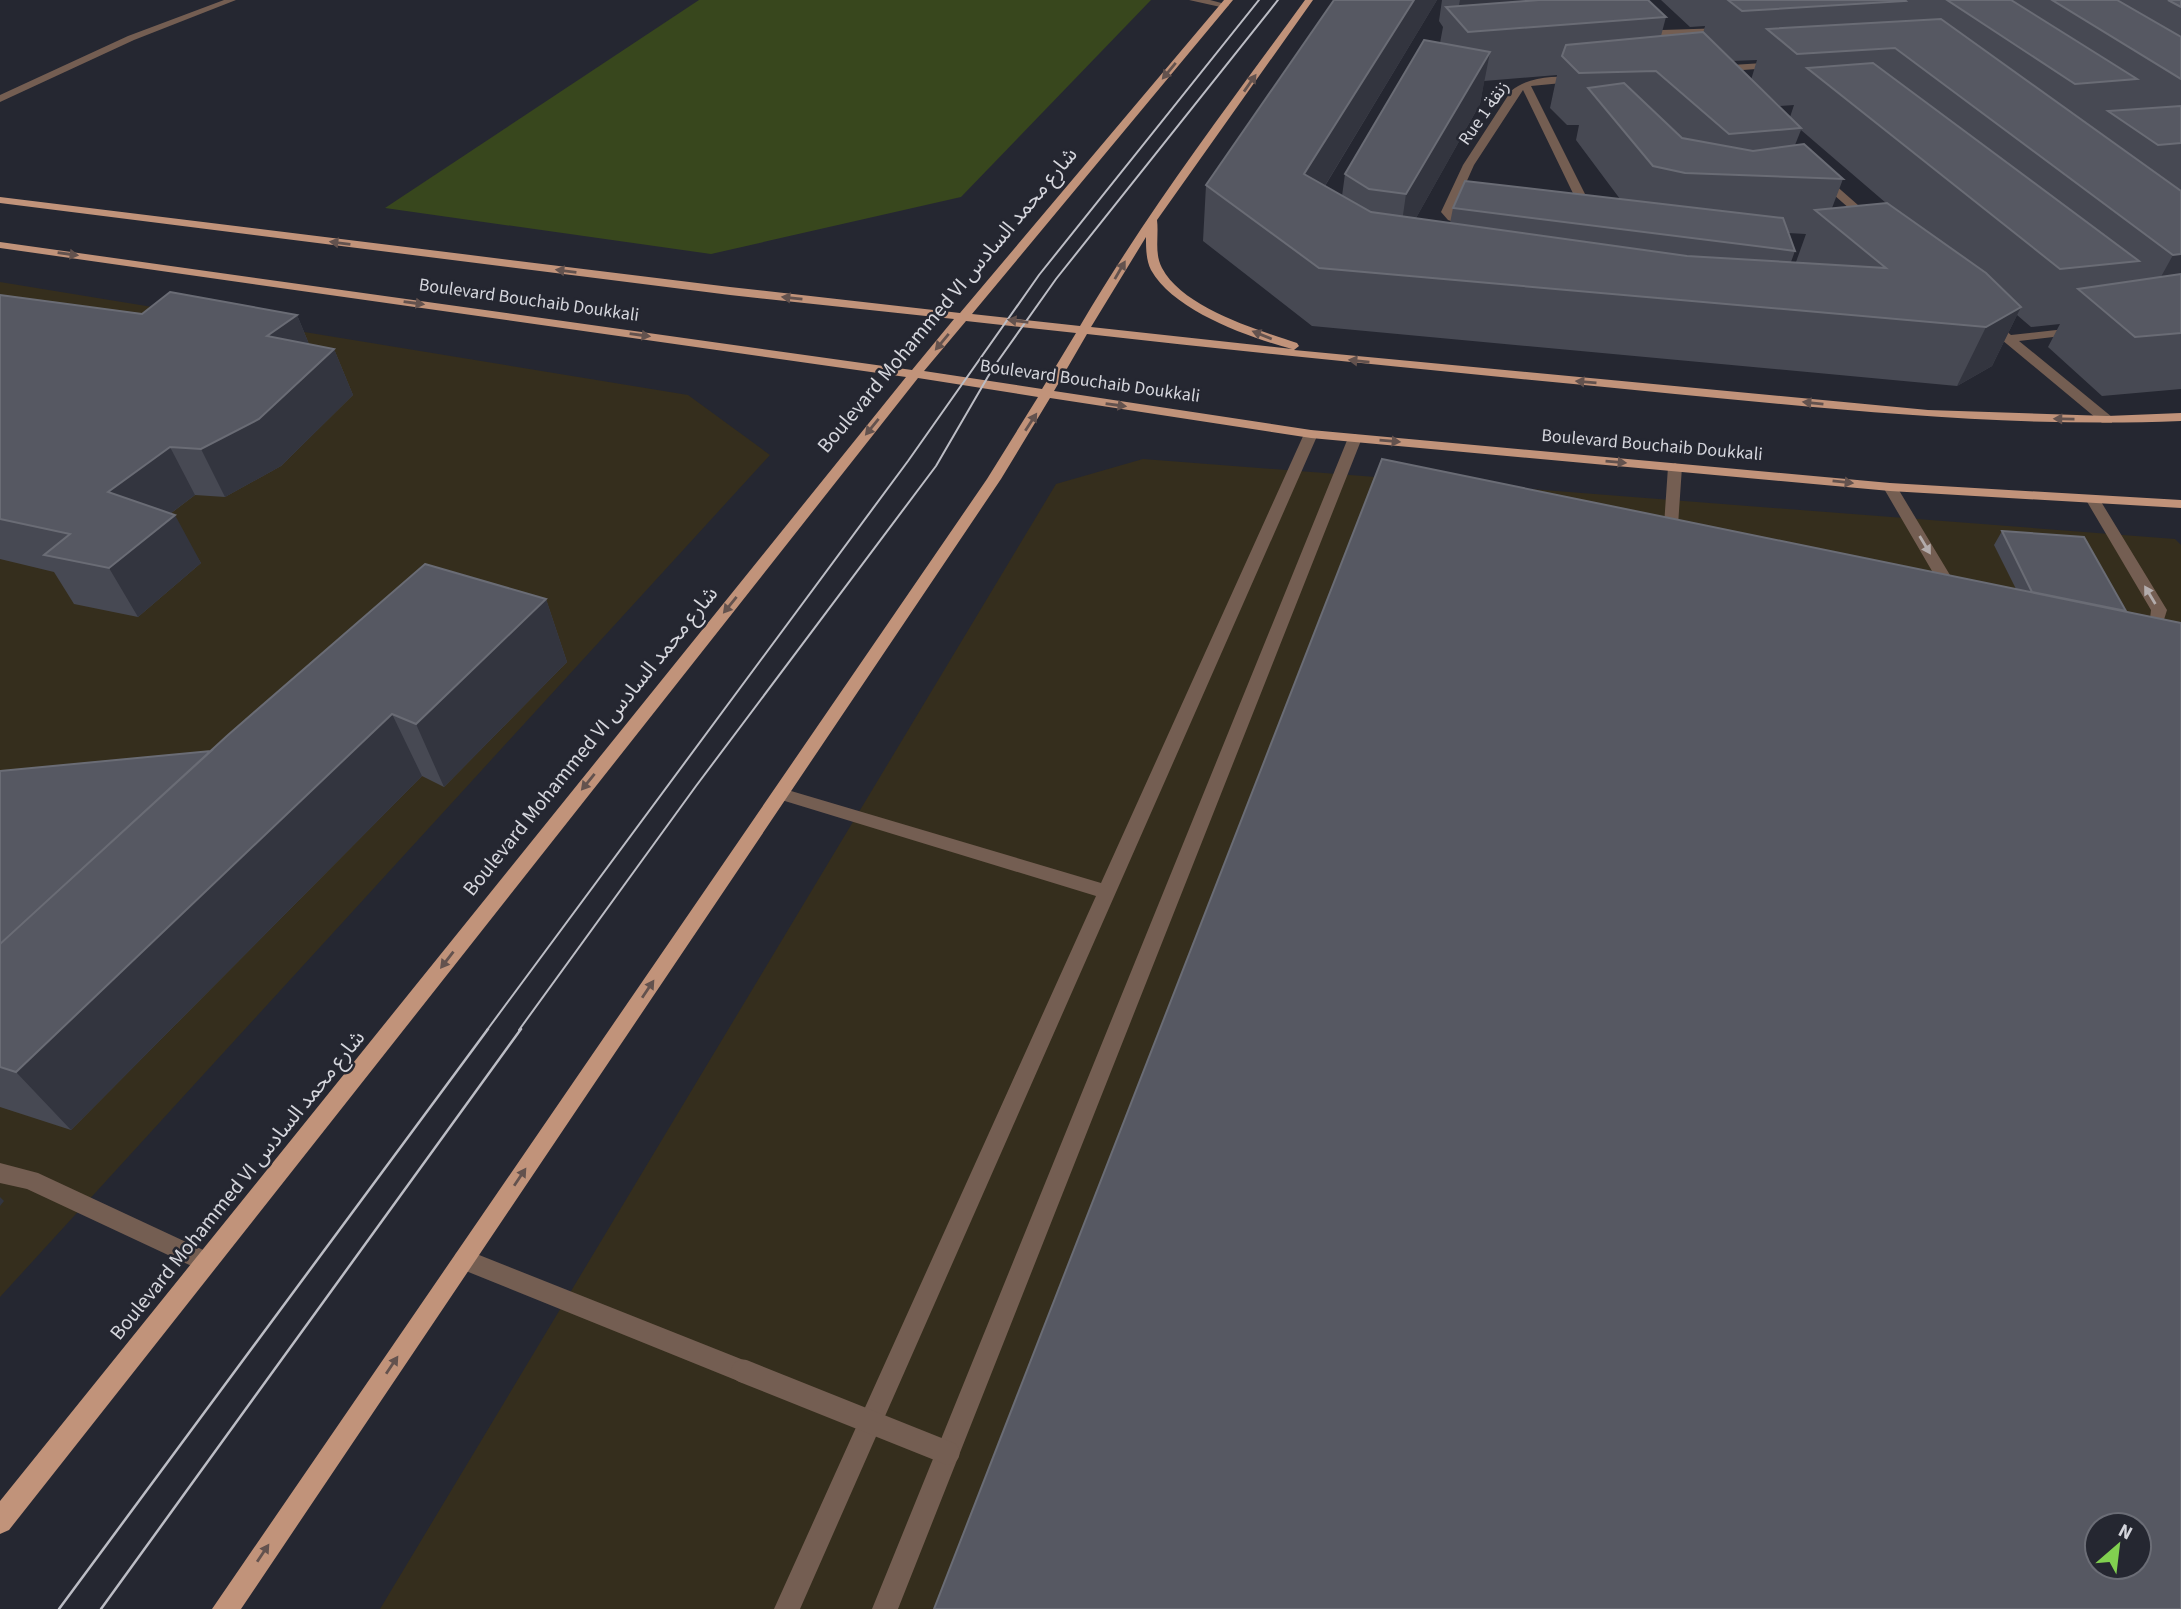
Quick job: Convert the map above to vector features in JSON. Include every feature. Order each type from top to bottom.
[{"type":"main road","points":[[225,1609],[781,794],[1048,396],[1152,221],[1309,0]]},
{"type":"main road","name":"Boulevard Mohammed VI شارع محمد السادس","points":[[0,1521],[915,374],[1227,2]]},
{"type":"main road","name":"Boulevard Bouchaib Doukkali","points":[[0,200],[730,292],[964,315],[1326,357],[1928,414],[2107,420],[2181,417]]},
{"type":"main road","points":[[1152,221],[1152,257],[1158,271],[1171,286],[1198,305],[1234,323],[1326,357]]},
{"type":"main road","name":"Boulevard Bouchaib Doukkali","points":[[0,245],[915,374],[1311,434],[1889,486],[2181,504]]},
{"type":"street","points":[[0,99],[131,38],[232,0]]},
{"type":"street","points":[[1192,0],[1227,2]]},
{"type":"street","points":[[1671,43],[1658,29],[1739,30]]},
{"type":"street","points":[[1698,71],[1794,64]]},
{"type":"street","name":"Rue 1 زنقة","points":[[1490,229],[1464,224],[1447,212],[1462,177],[1514,93],[1525,85],[1588,78]]},
{"type":"street","points":[[1525,85],[1593,223]]},
{"type":"street","points":[[1815,171],[1884,234]]},
{"type":"street","points":[[1977,313],[2107,420]]},
{"type":"street","points":[[2009,338],[2092,329]]},
{"type":"street","points":[[787,1609],[1311,434]]},
{"type":"street","points":[[886,1609],[1355,438]]},
{"type":"street","points":[[1669,556],[1675,467]]},
{"type":"street","points":[[1889,486],[1956,598],[1965,605]]},
{"type":"street","points":[[2093,499],[2159,611],[2157,622],[2149,628],[2123,629]]},
{"type":"street","points":[[781,794],[1106,892]]},
{"type":"street","points":[[0,1173],[30,1180],[206,1262]]},
{"type":"street","points":[[464,1260],[948,1453]]},
{"type":"shaded area","points":[[0,282],[688,395],[770,455],[0,1297]]},
{"type":"shaded area","points":[[1143,459],[2175,539],[2181,545],[2181,1609],[380,1609],[1056,484]]},
{"type":"green space","points":[[699,0],[1151,0],[961,197],[711,254],[385,208]]},
{"type":"building","points":[[1334,0],[1414,0],[1304,174],[1371,212],[1687,256],[1886,268],[1815,210],[1887,203],[1986,273],[2021,307],[1986,327],[1319,268],[1206,185]]},
{"type":"building","points":[[1539,0],[1648,0],[1666,17],[1468,32],[1446,7]]},
{"type":"building","points":[[1728,0],[1905,0],[1906,1],[1742,11]]},
{"type":"building","points":[[1947,0],[2011,0],[2137,79],[2075,84]]},
{"type":"building","points":[[2052,0],[2117,0],[2181,37],[2181,79]]},
{"type":"building","points":[[2168,0],[2181,0],[2181,7]]},
{"type":"building","points":[[1941,19],[2181,191],[2181,254],[2173,255],[1895,48],[1797,54],[1767,29]]},
{"type":"building","points":[[1703,32],[1801,128],[1729,134],[1656,71],[1579,73],[1562,56],[1566,45]]},
{"type":"building","points":[[1424,40],[1490,52],[1406,194],[1369,189],[1345,174]]},
{"type":"building","points":[[1873,63],[2139,261],[2060,269],[1807,68]]},
{"type":"building","points":[[1624,83],[1682,138],[1753,151],[1804,144],[1843,179],[1685,173],[1653,166],[1588,88]]},
{"type":"building","points":[[2181,106],[2181,143],[2158,145],[2108,111]]},
{"type":"building","points":[[1465,181],[1783,218],[1795,251],[1453,208]]},
{"type":"building","points":[[2181,274],[2181,333],[2135,337],[2078,289]]},
{"type":"building","points":[[170,292],[297,315],[267,336],[334,349],[259,419],[201,449],[170,447],[108,492],[175,515],[109,568],[44,555],[70,534],[0,519],[0,295],[142,314]]},
{"type":"building","points":[[1382,459],[2181,623],[2181,1609],[934,1609]]},
{"type":"building","points":[[2002,531],[2084,537],[2126,611],[2032,592]]},
{"type":"building","points":[[425,564],[546,599],[416,724],[392,714],[16,1072],[0,1067],[0,944],[228,735]]},
{"type":"building","points":[[211,751],[0,944],[0,771]]},
{"type":"tram line","points":[[487,1030],[908,461],[1039,275],[1259,0]]},
{"type":"tram line","points":[[519,1030],[696,786],[936,466],[993,368],[1056,279],[1278,0]]},
{"type":"tram line","points":[[59,1609],[488,1029]]},
{"type":"tram line","points":[[101,1609],[521,1029]]}]
